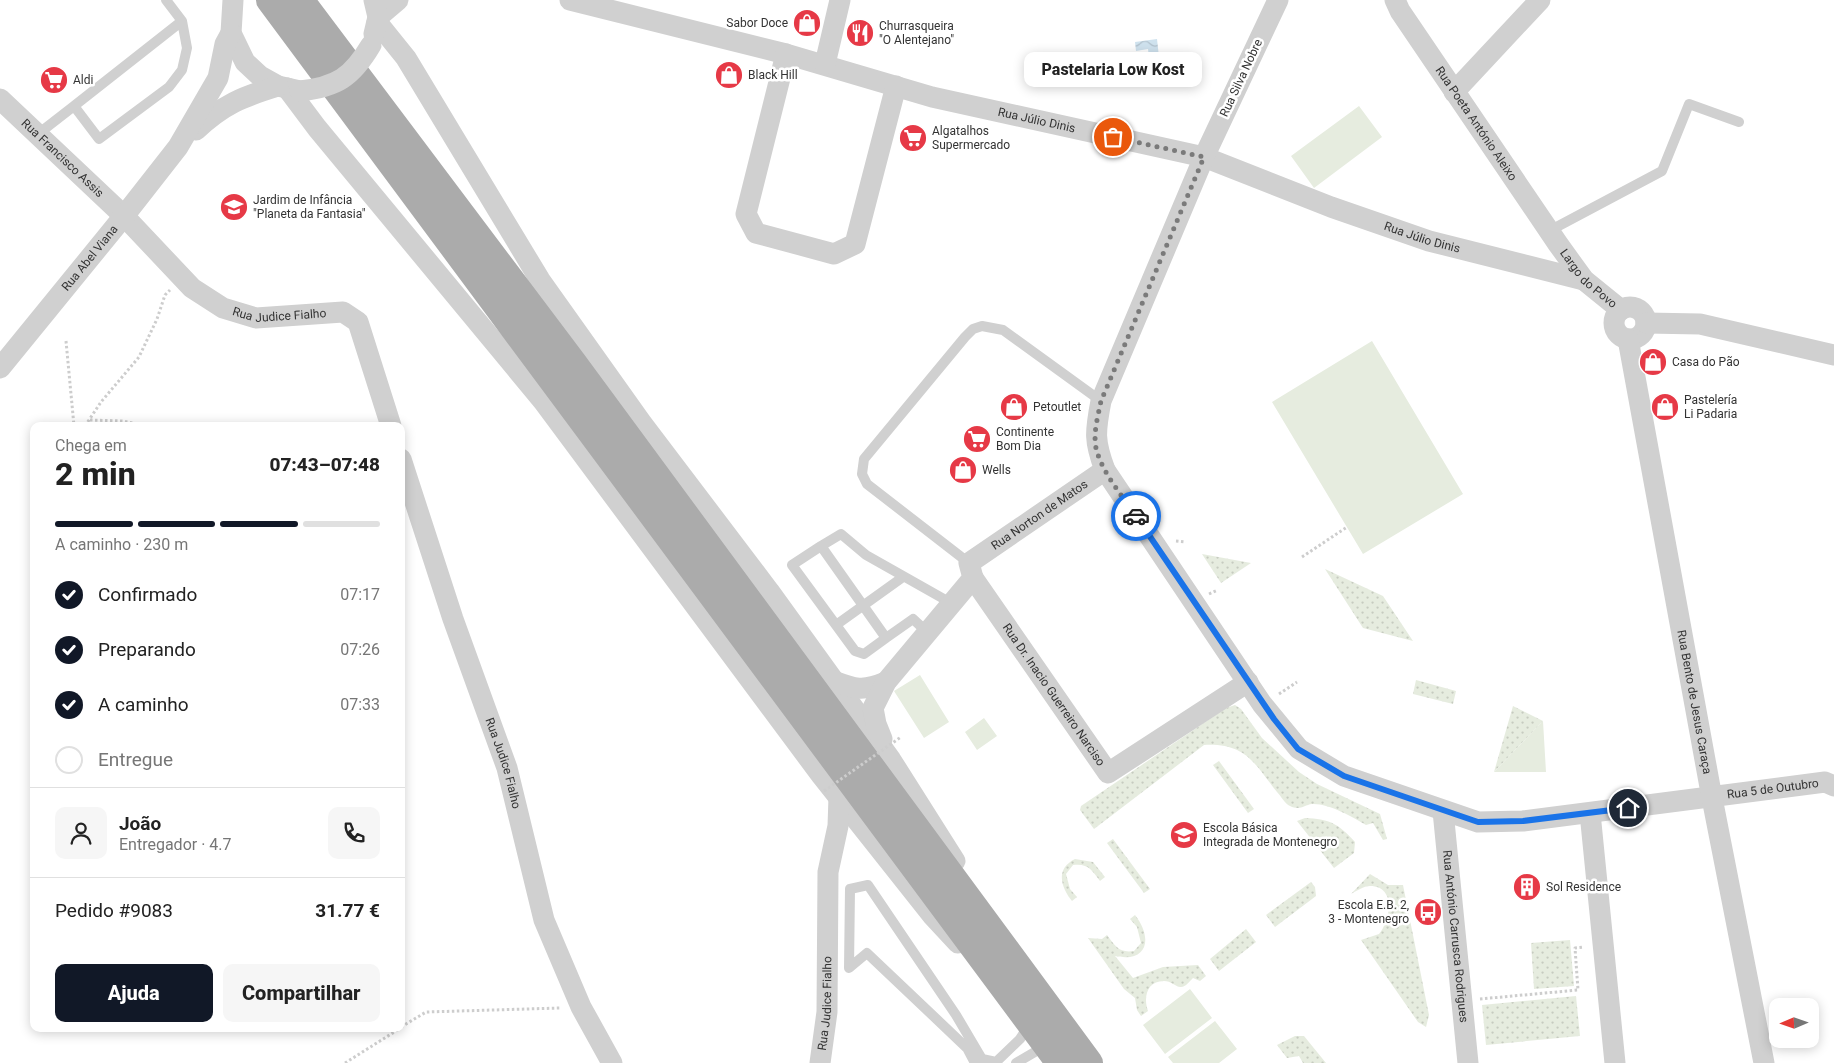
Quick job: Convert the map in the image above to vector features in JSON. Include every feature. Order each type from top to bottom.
[{"type":"main road","points":[[270,0],[1030,1008],[1090,1063]]},
{"type":"main road","points":[[300,0],[572,363],[1030,1008],[1053,1054]]},
{"type":"street","points":[[220,0],[232,17],[245,62],[260,76],[288,88],[317,128],[543,402],[831,794],[876,844],[932,916],[1030,1008]]},
{"type":"street","points":[[398,0],[376,13],[406,58],[540,280],[641,422],[769,590],[831,680],[891,760],[1030,1008]]},
{"type":"street","name":"Rua Júlio Dinis","points":[[570,0],[825,64],[932,97],[1204,157],[1331,207],[1429,241],[1584,280]]},
{"type":"street","points":[[825,64],[840,0]]},
{"type":"street","name":"Rua Silva Nobre","points":[[1204,157],[1278,0]]},
{"type":"street","name":"Rua Poeta António Aleixo","points":[[1395,0],[1454,92],[1553,238]]},
{"type":"street","points":[[1454,92],[1540,0]]},
{"type":"street","name":"Rua Abel Viana","points":[[178,147],[222,108],[237,99],[288,88],[322,88],[343,80],[360,65],[371,45],[376,13]]},
{"type":"street","name":"Rua Abel Viana","points":[[0,368],[178,147],[218,78],[232,17]]},
{"type":"street","points":[[786,54],[746,214],[756,234],[834,254],[854,244],[896,86]]},
{"type":"street","name":"Rua Francisco Assis","points":[[0,99],[124,216]]},
{"type":"street","points":[[1105,470],[1096,447],[1096,429],[1101,401],[1204,157]]},
{"type":"street","name":"Rua Judice Fialho","points":[[124,216],[192,288],[222,308],[256,318],[343,312],[358,322],[390,422]]},
{"type":"street","name":"Largo do Povo","points":[[1553,238],[1584,280],[1621,310]]},
{"type":"street","name":"Largo do Povo","points":[[1628,339],[1616,329],[1615,319],[1621,310],[1630,307],[1639,310],[1646,323]]},
{"type":"street","points":[[1628,339],[1643,333],[1646,323],[1700,324],[1834,354]]},
{"type":"street","name":"Rua Bento de Jesus Caraça","points":[[1628,339],[1712,798],[1764,1063]]},
{"type":"street","name":"Rua 5 de Outubro","points":[[1105,470],[1262,704],[1298,749],[1323,766],[1344,776],[1478,822],[1523,821],[1825,782],[1834,786]]},
{"type":"street","name":"Rua Norton de Matos","points":[[891,760],[876,724],[872,708],[886,682],[951,603],[971,570],[1105,470]]},
{"type":"street","name":"Rua Judice Fialho","points":[[405,471],[453,620],[507,768],[544,920],[581,1007],[612,1063]]},
{"type":"street","name":"Rua Dr. Inacio Guerreiro Narciso","points":[[971,570],[1108,773],[1248,682]]},
{"type":"street","points":[[831,680],[854,689],[868,689],[886,682]]},
{"type":"street","name":"Rua Judice Fialho","points":[[820,1063],[827,1012],[828,872],[838,826],[831,794]]},
{"type":"street","name":"Rua António Carrusca Rodrigues","points":[[1443,811],[1468,1063]]},
{"type":"street","points":[[1590,813],[1615,1063]]},
{"type":"street","points":[[831,854],[852,840],[876,844]]},
{"type":"lane","points":[[74,106],[99,139],[170,86],[182,70],[187,48],[182,21],[166,0]]},
{"type":"lane","points":[[38,134],[182,21]]},
{"type":"lane","points":[[1553,238],[1662,171],[1689,104],[1739,122]]},
{"type":"lane","points":[[971,570],[867,484],[862,474],[864,459],[965,337],[973,329],[982,326],[1003,330],[1101,401]]},
{"type":"lane","points":[[927,632],[913,619],[864,654],[855,652],[792,566],[841,534],[866,555],[951,603]]},
{"type":"lane","points":[[821,546],[886,638]]},
{"type":"lane","points":[[836,625],[903,577]]},
{"type":"lane","points":[[974,1063],[967,1048],[867,953],[849,968],[850,889],[868,884],[956,1015],[982,1059],[996,1062],[1020,1039],[1030,1008]]},
{"type":"lane","points":[[1016,1063],[1053,1054]]},
{"type":"path","points":[[129,422],[90,420],[101,402],[139,357],[157,319],[165,294],[182,278]]},
{"type":"path","points":[[66,341],[74,422]]},
{"type":"path","points":[[1302,557],[1347,528]]},
{"type":"path","points":[[831,794],[901,737]]},
{"type":"path","points":[[1462,1001],[1578,990],[1575,948],[1603,945]]},
{"type":"path","points":[[405,1025],[426,1012],[581,1007]]},
{"type":"path","points":[[345,1063],[394,1032]]},
{"type":"shaded area","points":[[1359,106],[1382,137],[1314,188],[1291,156]]},
{"type":"shaded area","points":[[1372,341],[1463,494],[1363,554],[1272,402]]},
{"type":"shaded area","points":[[1202,554],[1251,563],[1221,583]]},
{"type":"shaded area","points":[[1325,569],[1383,596],[1413,641],[1363,628]]},
{"type":"shaded area","points":[[920,675],[949,722],[924,738],[894,691]]},
{"type":"shaded area","points":[[1416,680],[1456,691],[1453,704],[1413,694]]},
{"type":"shaded area","points":[[1235,705],[1241,709],[1262,738],[1299,772],[1317,784],[1380,814],[1387,839],[1383,840],[1373,823],[1366,825],[1333,808],[1318,804],[1297,808],[1288,805],[1248,757],[1230,747],[1218,745],[1204,745],[1094,829],[1080,810],[1081,806],[1226,708]]},
{"type":"shaded area","points":[[1513,706],[1543,721],[1494,772]]},
{"type":"shaded area","points":[[984,718],[997,736],[977,750],[965,732]]},
{"type":"shaded area","points":[[1543,721],[1546,772],[1494,772]]},
{"type":"shaded area","points":[[1219,761],[1254,809],[1248,813],[1213,765]]},
{"type":"shaded area","points":[[1305,818],[1321,819],[1338,826],[1355,842],[1354,853],[1334,868],[1297,821]]},
{"type":"shaded area","points":[[1113,839],[1150,889],[1144,893],[1107,843]]},
{"type":"shaded area","points":[[1075,859],[1093,862],[1105,877],[1100,881],[1086,866],[1073,865],[1066,874],[1070,889],[1077,897],[1072,901],[1065,890],[1062,873],[1069,863]]},
{"type":"shaded area","points":[[1370,874],[1388,885],[1403,885],[1429,1015],[1426,1027],[1418,1022],[1361,940],[1379,934],[1388,913],[1388,898],[1379,888],[1368,886],[1351,894]]},
{"type":"shaded area","points":[[1311,882],[1315,887],[1316,896],[1275,927],[1266,915]]},
{"type":"shaded area","points":[[1135,915],[1144,932],[1144,947],[1135,956],[1115,956],[1133,978],[1163,967],[1198,965],[1206,976],[1200,981],[1193,978],[1182,987],[1166,981],[1154,984],[1146,995],[1148,1011],[1141,1016],[1137,1010],[1135,998],[1124,989],[1088,938],[1102,939],[1107,935],[1121,950],[1134,951],[1141,943],[1137,927],[1130,919]]},
{"type":"shaded area","points":[[1246,929],[1256,942],[1219,971],[1210,959]]},
{"type":"shaded area","points":[[1570,940],[1574,986],[1534,989],[1531,943]]},
{"type":"shaded area","points":[[1190,989],[1212,1018],[1165,1054],[1143,1025]]},
{"type":"shaded area","points":[[1576,996],[1580,1036],[1486,1045],[1482,1005]]},
{"type":"shaded area","points":[[1215,1021],[1237,1049],[1219,1063],[1173,1063],[1168,1057]]},
{"type":"shaded area","points":[[1295,1036],[1304,1036],[1326,1063],[1303,1063],[1299,1056],[1287,1058],[1277,1045]]},
{"type":"water","points":[[1157,39],[1159,57],[1149,58],[1148,49],[1136,51],[1135,42]]},
{"type":"way so far","points":[[1113,137],[1204,157],[1101,401],[1096,429],[1096,447],[1105,470],[1136,516]]},
{"type":"place","name":"Sabor Doce","points":[[807,23]]},
{"type":"place","name":"Churrasqueira \"O Alentejano\"","points":[[860,33]]},
{"type":"place","name":"Black Hill","points":[[729,75]]},
{"type":"place","name":"Aldi","points":[[54,80]]},
{"type":"place","name":"Pastelaria Low Kost","points":[[1113,137]]},
{"type":"place","name":"Algatalhos Supermercado","points":[[913,138]]},
{"type":"place","name":"Jardim de Infância \"Planeta da Fantasia\"","points":[[234,207]]},
{"type":"place","name":"Casa do Pão","points":[[1653,362]]},
{"type":"place","name":"Petoutlet","points":[[1014,407]]},
{"type":"place","name":"Pastelería Li Padaria","points":[[1665,407]]},
{"type":"place","name":"Continente Bom Dia","points":[[977,439]]},
{"type":"place","name":"Wells","points":[[963,470]]},
{"type":"place","name":"Escola Básica Integrada de Montenegro","points":[[1184,835]]},
{"type":"place","name":"Sol Residence","points":[[1527,887]]},
{"type":"place","name":"Escola E.B. 2, 3 - Montenegro","points":[[1428,912]]},
{"type":"route","points":[[1136,516],[1262,704],[1298,749],[1323,766],[1344,776],[1478,822],[1523,821],[1628,808]]}]
